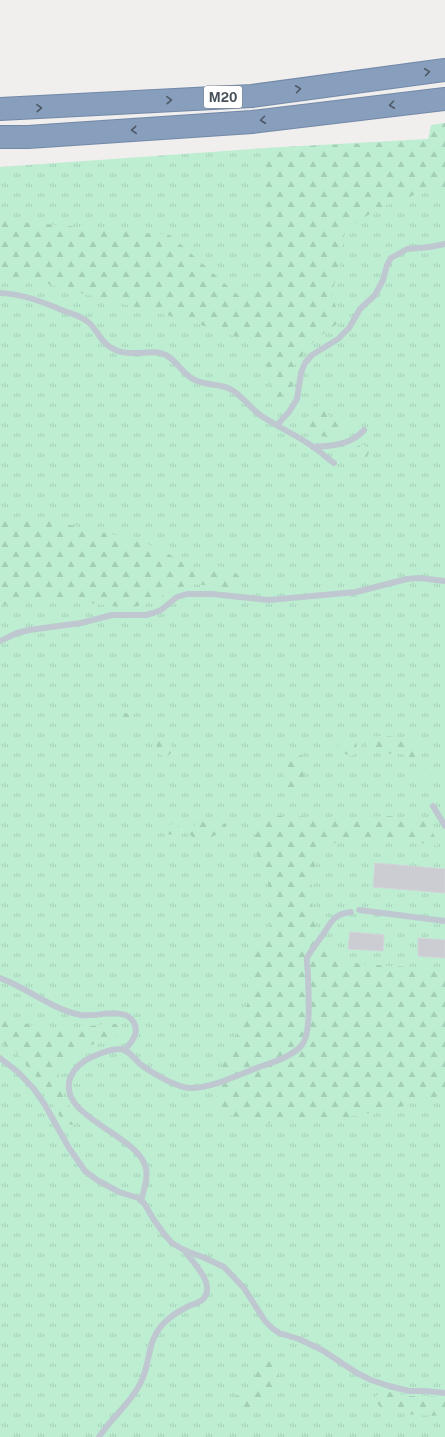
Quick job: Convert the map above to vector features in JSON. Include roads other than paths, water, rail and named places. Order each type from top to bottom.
[{"type":"highway","name":"M20","points":[[0,109],[252,96],[445,70]]},
{"type":"highway","name":"M20","points":[[0,138],[252,122],[445,98]]},
{"type":"lane","points":[[277,424],[289,412],[297,399],[301,373],[305,363],[312,355],[338,339],[349,328],[360,309],[375,295],[383,280],[387,265],[391,258],[407,249],[445,244]]},
{"type":"lane","points":[[0,293],[26,296],[78,315],[90,324],[104,344],[120,352],[136,354],[159,352],[165,355],[176,363],[185,374],[195,380],[201,383],[217,384],[230,389],[261,416],[277,424],[313,447],[334,463]]},
{"type":"lane","points":[[313,447],[334,445],[352,440],[364,430]]},
{"type":"lane","points":[[0,641],[17,633],[29,630],[81,623],[112,615],[146,615],[154,613],[161,610],[178,597],[187,594],[212,594],[269,600],[356,592],[407,579],[419,578],[445,582]]},
{"type":"lane","points":[[433,806],[445,826]]},
{"type":"lane","points":[[359,910],[445,921]]},
{"type":"lane","points":[[141,1200],[146,1182],[145,1164],[136,1151],[86,1114],[71,1098],[68,1087],[73,1072],[84,1061],[102,1053],[120,1049],[124,1050],[144,1067],[178,1085],[188,1088],[207,1085],[274,1063],[296,1051],[305,1038],[309,1010],[307,958],[333,919],[340,914],[351,912]]},
{"type":"lane","points":[[0,978],[11,982],[48,1003],[67,1011],[90,1016],[115,1013],[125,1014],[134,1022],[136,1031],[135,1038],[132,1043],[124,1050]]},
{"type":"lane","points":[[0,1058],[18,1072],[34,1089],[45,1105],[69,1148],[85,1171],[97,1180],[119,1192],[141,1200],[172,1243],[184,1250],[216,1263],[231,1273],[254,1302],[265,1321],[279,1333],[310,1344],[371,1380],[409,1391],[445,1393]]},
{"type":"lane","points":[[99,1437],[139,1386],[146,1369],[151,1342],[159,1329],[166,1321],[188,1306],[202,1300],[206,1296],[206,1282],[203,1275],[184,1250]]}]
